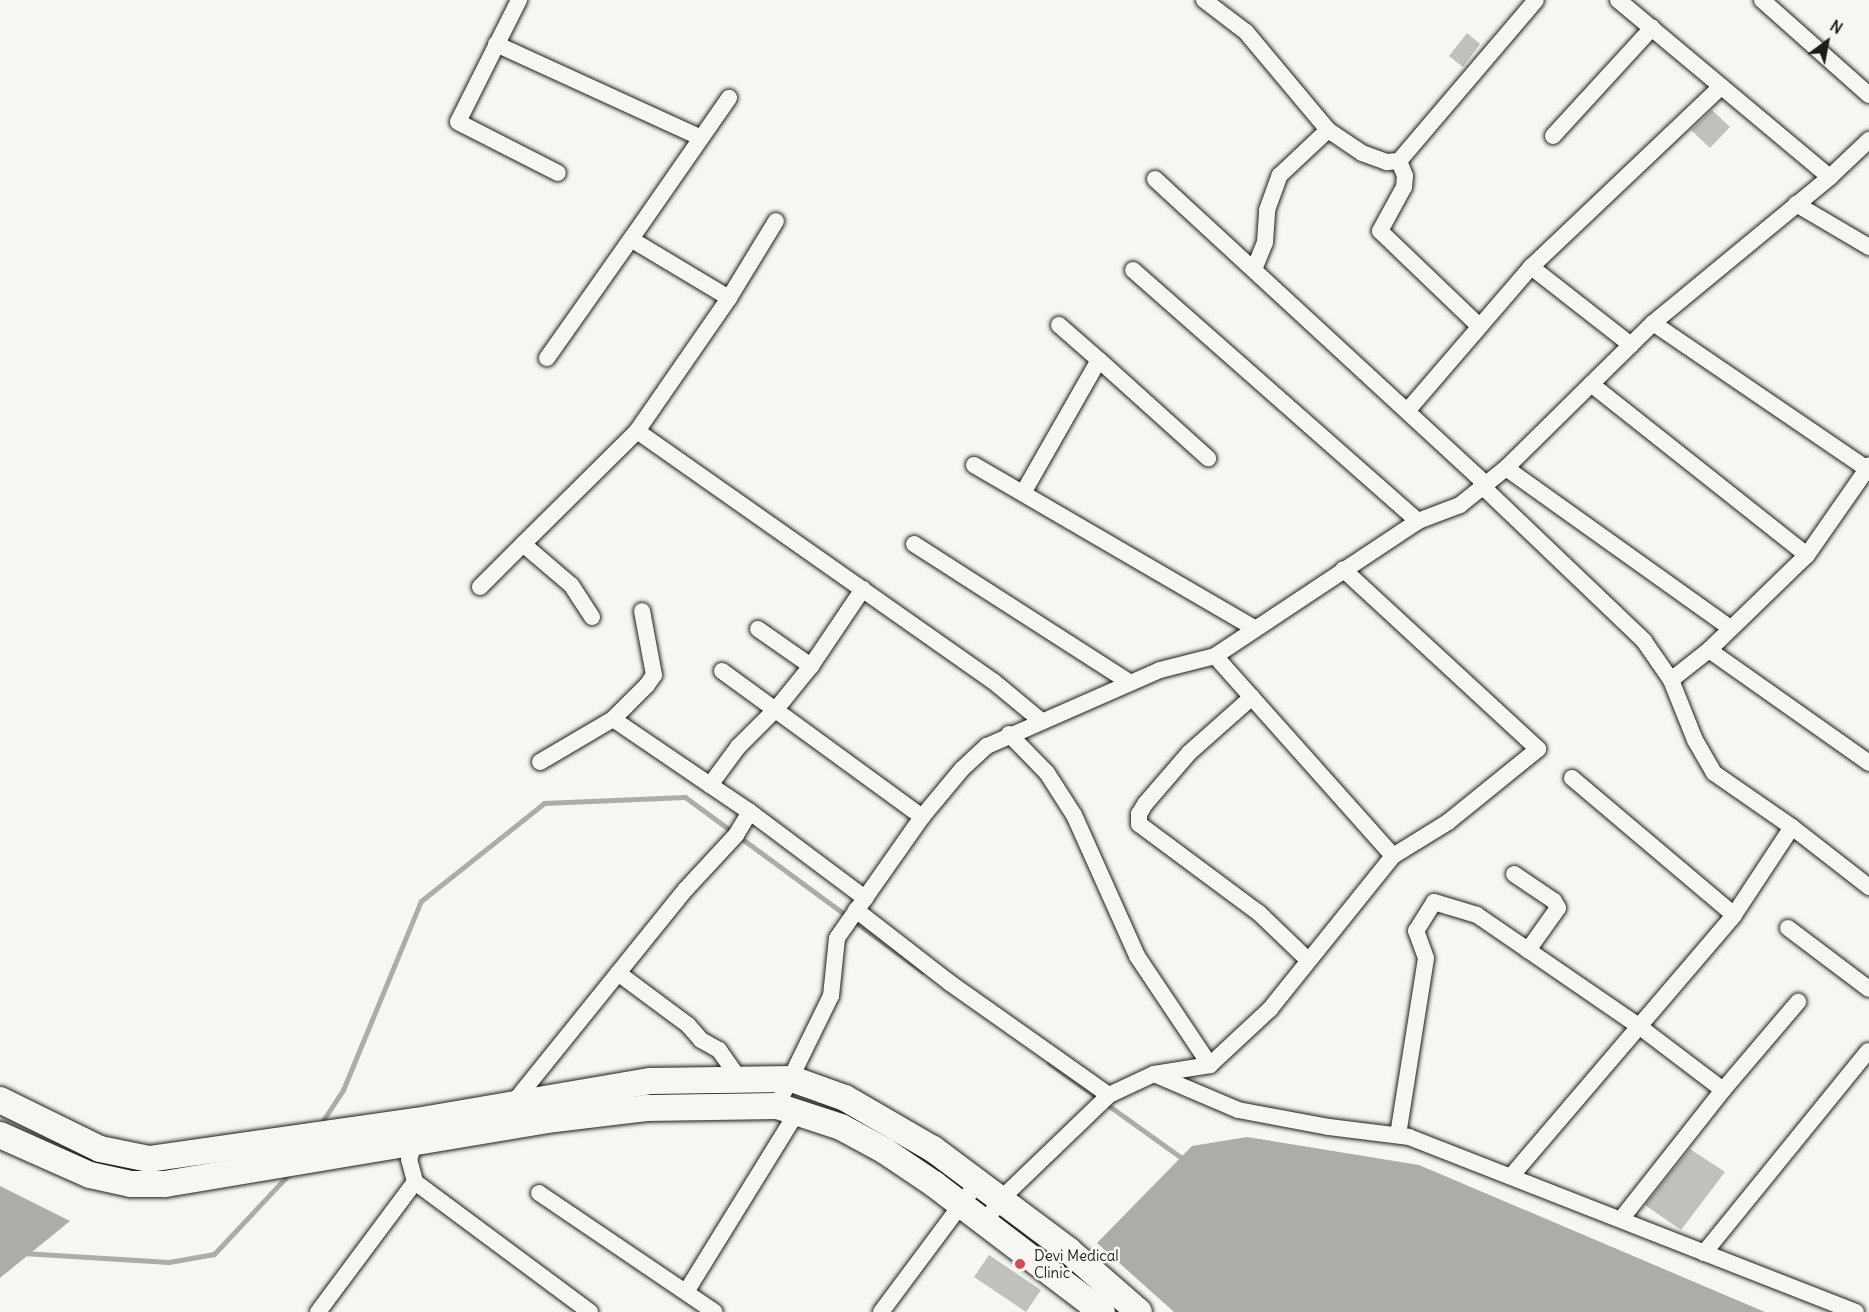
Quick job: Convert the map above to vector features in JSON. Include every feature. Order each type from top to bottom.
[{"type":"main road","points":[[0,1135],[90,1175],[130,1184],[165,1184],[274,1165],[329,1146],[514,1102],[651,1081],[738,1077],[792,1079],[845,1098],[890,1120],[1002,1198],[1139,1312]]},
{"type":"main road","points":[[0,1100],[91,1146],[149,1159],[288,1140],[329,1146],[415,1142],[546,1120],[646,1108],[787,1108],[841,1127],[885,1151],[984,1222],[1102,1312]]},
{"type":"street","points":[[519,0],[458,122],[558,173]]},
{"type":"street","points":[[1204,0],[1246,32],[1328,130],[1375,159],[1399,161]]},
{"type":"street","points":[[1399,161],[1536,0]]},
{"type":"street","points":[[1618,0],[1830,177]]},
{"type":"street","points":[[1762,0],[1869,95]]},
{"type":"street","points":[[1553,136],[1652,28]]},
{"type":"street","points":[[496,44],[699,137]]},
{"type":"street","points":[[1407,410],[1478,325],[1532,267],[1721,87]]},
{"type":"street","points":[[548,358],[699,137],[729,98]]},
{"type":"street","points":[[1255,267],[1265,242],[1267,210],[1280,175],[1328,130]]},
{"type":"street","points":[[686,1292],[787,1108],[792,1079],[831,996],[837,938],[922,817],[962,769],[1009,734],[1040,720],[1129,682],[1215,656],[1418,521],[1460,505],[1483,484],[1506,468],[1653,323],[1830,177],[1869,140]]},
{"type":"street","points":[[1399,161],[1405,176],[1404,187],[1380,231],[1478,325]]},
{"type":"street","points":[[1155,179],[1255,267],[1341,352],[1407,410],[1644,640],[1671,680],[1695,740],[1714,773],[1792,827],[1869,887]]},
{"type":"street","points":[[1796,204],[1869,247]]},
{"type":"street","points":[[480,586],[637,431],[729,298],[776,221]]},
{"type":"street","points":[[631,238],[729,298]]},
{"type":"street","points":[[1532,267],[1631,345]]},
{"type":"street","points":[[1133,270],[1418,521]]},
{"type":"street","points":[[1653,323],[1868,467],[1807,555],[1709,650],[1671,680]]},
{"type":"street","points":[[1059,325],[1208,458]]},
{"type":"street","points":[[1023,493],[1099,360]]},
{"type":"street","points":[[1591,384],[1807,555]]},
{"type":"street","points":[[637,431],[993,681],[1040,720]]},
{"type":"street","points":[[974,465],[1254,628]]},
{"type":"street","points":[[1506,468],[1730,628]]},
{"type":"street","points":[[523,544],[571,585],[592,617]]},
{"type":"street","points":[[914,544],[1129,682]]},
{"type":"street","points":[[984,1222],[1002,1198],[1109,1095],[1154,1074],[1210,1065],[1270,1009],[1307,959],[1393,856],[1448,822],[1538,749],[1343,569]]},
{"type":"street","points":[[710,785],[738,747],[777,708],[811,666],[863,589]]},
{"type":"street","points":[[540,762],[612,719],[654,675],[642,611]]},
{"type":"street","points":[[758,629],[811,666]]},
{"type":"street","points":[[1709,650],[1869,764]]},
{"type":"street","points":[[1215,656],[1393,856]]},
{"type":"street","points":[[722,671],[777,708],[922,817]]},
{"type":"street","points":[[1252,697],[1189,753],[1145,804],[1139,814],[1139,824],[1259,913],[1307,959]]},
{"type":"street","points":[[612,719],[750,812],[861,904],[950,983],[1109,1095]]},
{"type":"street","points":[[1009,734],[1047,773],[1074,815],[1137,956],[1210,1065]]},
{"type":"street","points":[[1572,778],[1734,915]]},
{"type":"street","points":[[514,1102],[618,973],[736,835],[750,812]]},
{"type":"street","points":[[1512,1174],[1734,915],[1792,827]]},
{"type":"street","points":[[1515,874],[1554,901],[1558,908],[1528,950]]},
{"type":"street","points":[[1398,1135],[1426,958],[1416,932],[1428,906],[1434,902],[1477,915],[1640,1027],[1724,1090]]},
{"type":"street","points":[[1788,928],[1869,989]]},
{"type":"street","points":[[618,973],[688,1025],[701,1040],[719,1050],[738,1077]]},
{"type":"street","points":[[1621,1219],[1798,1002]]},
{"type":"street","points":[[1704,1253],[1868,1051]]},
{"type":"street","points":[[1154,1074],[1238,1110],[1329,1127],[1398,1135],[1512,1174],[1704,1253],[1856,1312]]},
{"type":"street","points":[[415,1142],[409,1159],[415,1182],[590,1312]]},
{"type":"street","points":[[318,1312],[415,1182]]},
{"type":"street","points":[[881,1312],[978,1182]]},
{"type":"street","points":[[539,1193],[715,1312]]},
{"type":"shaded area","points":[[1247,1137],[1419,1165],[1765,1312],[1174,1312],[1097,1243],[1192,1146]]},
{"type":"shaded area","points":[[0,1186],[70,1221],[0,1278]]},
{"type":"building","points":[[1467,33],[1480,44],[1463,67],[1449,56]]},
{"type":"building","points":[[1712,110],[1730,127],[1710,148],[1691,130]]},
{"type":"building","points":[[1690,1149],[1725,1172],[1681,1230],[1645,1205]]},
{"type":"building","points":[[989,1255],[1041,1290],[1026,1312],[974,1277]]},
{"type":"waterway","points":[[320,1125],[343,1090],[421,901],[544,803],[685,797],[923,972]]},
{"type":"waterway","points":[[1049,1063],[1186,1161]]},
{"type":"waterway","points":[[23,1253],[169,1262],[214,1254],[292,1171]]},
{"type":"place","name":"Devi Medical Clinic","points":[[1020,1264]]}]
